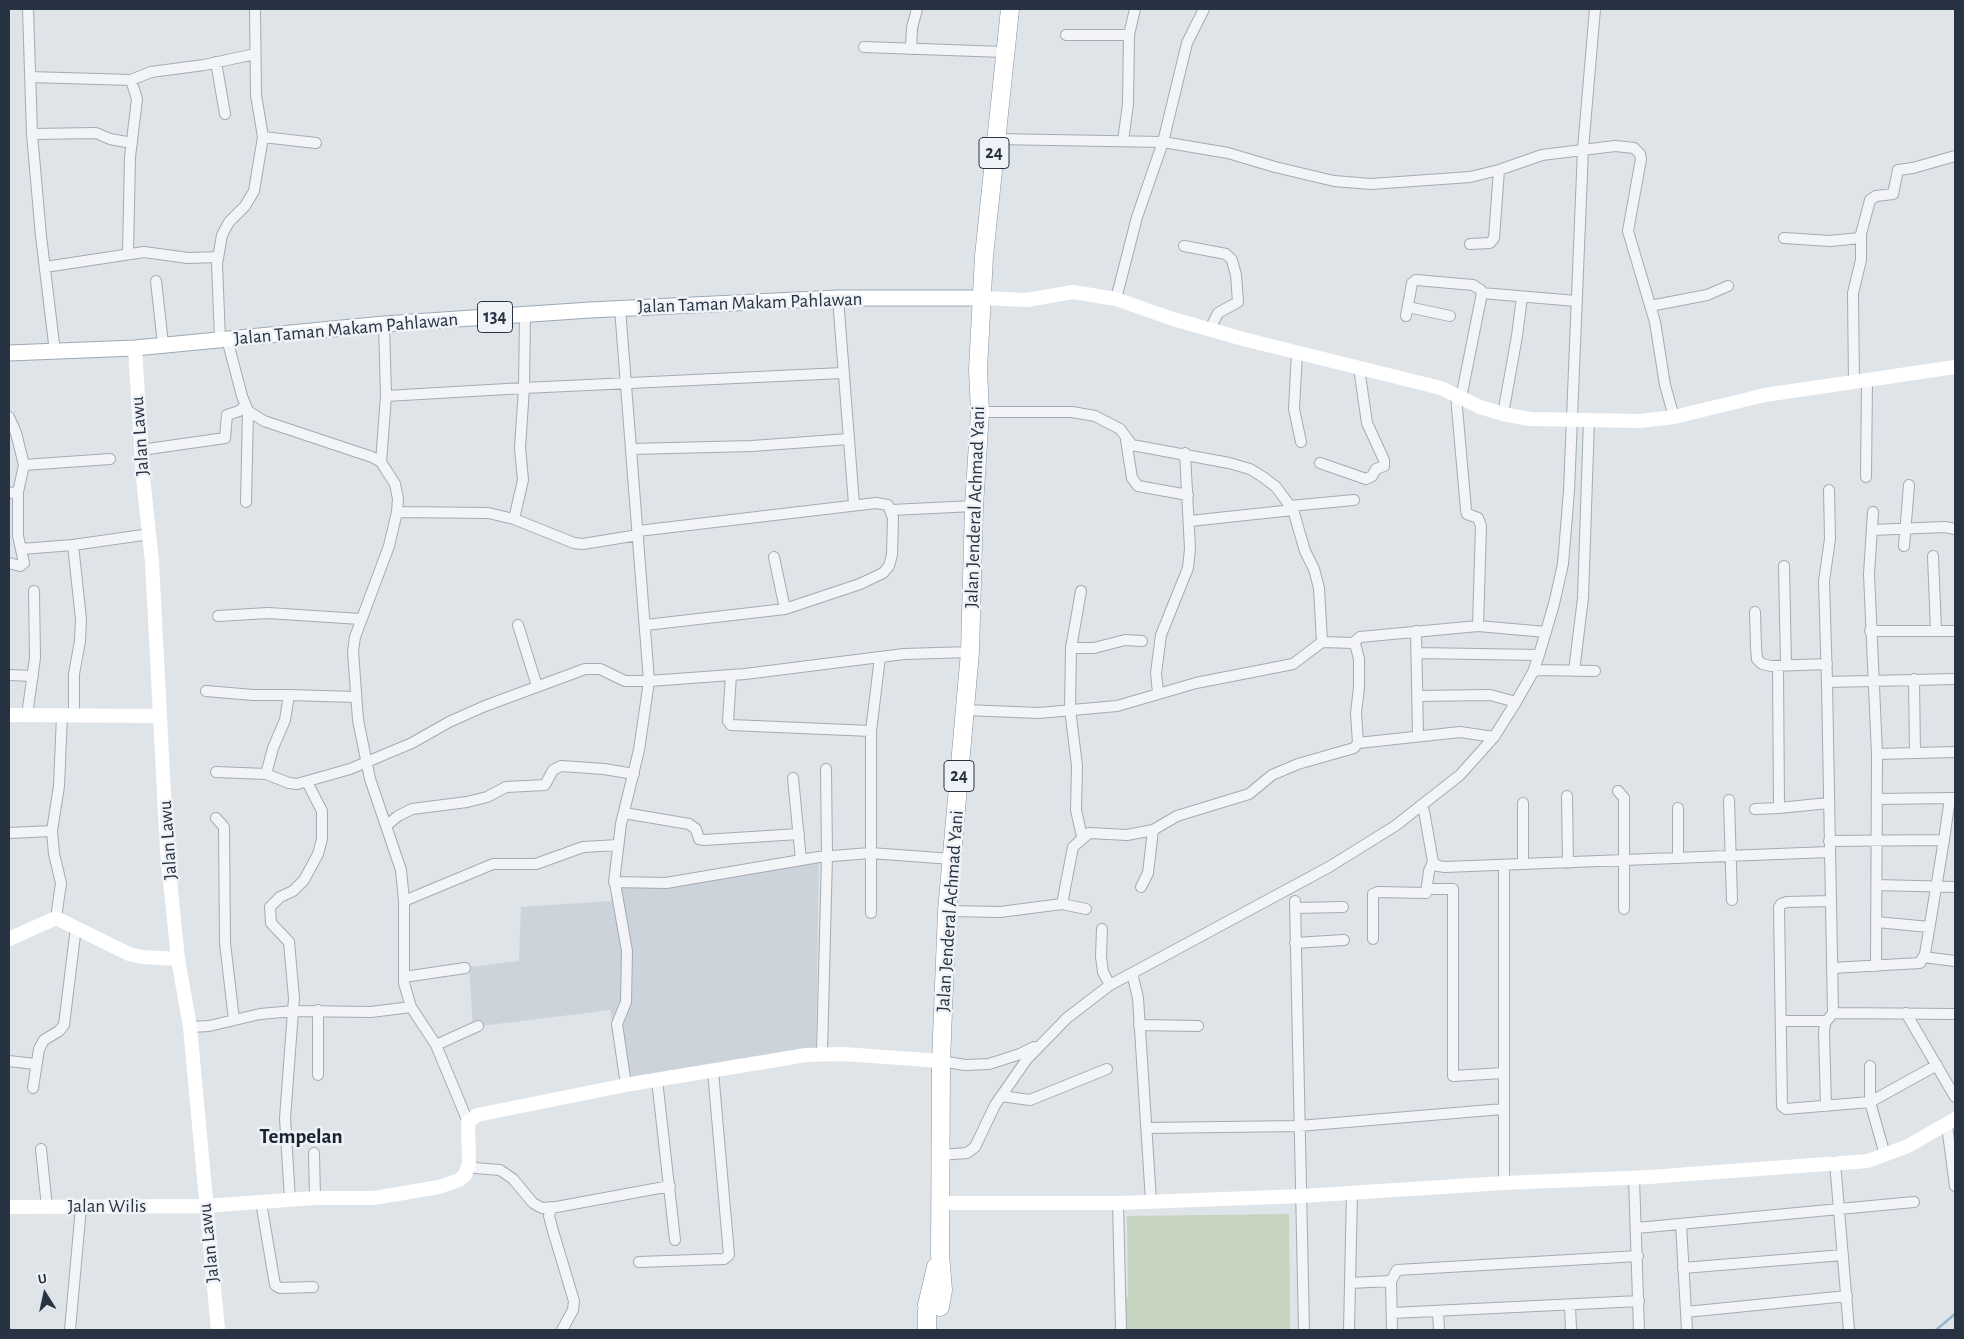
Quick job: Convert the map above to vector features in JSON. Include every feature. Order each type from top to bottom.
[{"type":"highway","name":"24","points":[[983,298],[984,256],[1010,9]]},
{"type":"highway","name":"Jalan Jenderal Achmad Yani","points":[[927,1330],[933,1309],[940,1254],[941,1061],[947,911],[970,652],[974,506],[980,412],[978,370],[983,298]]},
{"type":"highway","name":"Jalan Jenderal Achmad Yani","points":[[933,1309],[939,1330]]},
{"type":"main road","points":[[983,298],[1027,300],[1073,292],[1116,299],[1210,330],[1441,388],[1502,414],[1530,419],[1640,421],[1674,417],[1765,395],[1955,367]]},
{"type":"main road","name":"Jalan Taman Makam Pahlawan","points":[[9,353],[135,348],[384,324],[620,308],[838,298],[983,298]]},
{"type":"main road","name":"Jalan Lawu","points":[[135,348],[140,450],[150,534],[167,851],[178,959],[190,1027],[205,1206],[218,1330]]},
{"type":"main road","points":[[9,715],[159,716]]},
{"type":"main road","points":[[9,939],[56,918],[129,954],[142,957],[178,959]]},
{"type":"main road","points":[[469,1163],[468,1122],[477,1115],[626,1085],[822,1053],[941,1061]]},
{"type":"main road","points":[[940,1204],[1118,1203],[1302,1196],[1504,1183],[1634,1178],[1868,1161],[1908,1146],[1951,1123]]},
{"type":"main road","name":"Jalan Wilis","points":[[9,1206],[224,1206],[315,1198],[374,1198],[439,1187],[459,1180],[465,1175],[469,1163]]},
{"type":"street","points":[[28,9],[32,134],[55,352]]},
{"type":"street","points":[[911,49],[912,28],[917,9]]},
{"type":"street","points":[[1123,140],[1128,104],[1129,35],[1134,9]]},
{"type":"street","points":[[1116,299],[1137,216],[1163,142],[1187,43],[1204,9]]},
{"type":"street","points":[[940,1155],[973,1150],[1001,1096],[1039,1044],[1067,1018],[1110,986],[1132,973],[1328,867],[1395,826],[1460,775],[1494,737],[1516,702],[1533,672],[1539,655],[1563,564],[1572,420],[1583,149],[1595,9]]},
{"type":"street","points":[[246,502],[246,408],[224,339],[218,257],[224,229],[245,206],[254,192],[263,138],[256,95],[255,11]]},
{"type":"street","points":[[1066,35],[1129,35]]},
{"type":"street","points":[[864,48],[1004,52]]},
{"type":"street","points":[[30,77],[131,80],[150,72],[255,54]]},
{"type":"street","points":[[216,62],[225,114]]},
{"type":"street","points":[[128,253],[132,143],[137,99],[131,80]]},
{"type":"street","points":[[32,134],[96,133],[110,139],[132,143]]},
{"type":"street","points":[[263,138],[316,143]]},
{"type":"street","points":[[995,139],[1163,142],[1228,153],[1274,168],[1334,181],[1371,184],[1470,177],[1499,170],[1542,155],[1583,149],[1629,146],[1640,154],[1641,159],[1628,231],[1650,306],[1674,417]]},
{"type":"street","points":[[1866,477],[1853,298],[1861,260],[1860,238],[1870,200],[1876,196],[1893,194],[1898,170],[1914,168],[1955,156]]},
{"type":"street","points":[[1470,244],[1490,244],[1494,238],[1499,170]]},
{"type":"street","points":[[1784,238],[1830,241],[1860,238]]},
{"type":"street","points":[[1184,246],[1226,254],[1232,260],[1238,302],[1218,312],[1210,330]]},
{"type":"street","points":[[45,267],[128,253],[154,253],[188,258],[218,257]]},
{"type":"street","points":[[1450,316],[1407,312],[1412,283],[1416,280],[1473,286],[1479,287],[1482,293],[1459,397],[1466,510],[1467,514],[1478,518],[1481,526],[1478,626]]},
{"type":"street","points":[[156,281],[163,344]]},
{"type":"street","points":[[1650,306],[1707,295],[1728,286]]},
{"type":"street","points":[[1482,293],[1576,301]]},
{"type":"street","points":[[1502,414],[1517,336],[1522,297]]},
{"type":"street","points":[[838,298],[842,373],[854,504]]},
{"type":"street","points":[[620,308],[649,682],[634,774],[618,844],[614,879],[627,960],[626,1002],[617,1024],[626,1085]]},
{"type":"street","points":[[514,519],[524,480],[520,448],[524,388],[525,314]]},
{"type":"street","points":[[384,324],[386,396],[381,462],[395,484],[398,499],[397,512],[386,554],[360,619],[353,651],[358,720],[366,762],[401,870],[404,901],[404,977],[411,1007],[436,1045],[468,1122]]},
{"type":"street","points":[[1297,352],[1294,409],[1301,442]]},
{"type":"street","points":[[1320,463],[1366,478],[1372,476],[1376,469],[1384,466],[1384,460],[1367,423],[1359,368]]},
{"type":"street","points":[[386,396],[842,373]]},
{"type":"street","points":[[140,450],[224,438],[227,415],[246,408]]},
{"type":"street","points":[[246,408],[264,420],[381,462]]},
{"type":"street","points":[[980,412],[1072,412],[1095,416],[1120,430],[1126,440],[1132,445],[1185,453],[1250,468],[1276,488],[1292,508],[1305,552],[1314,569],[1319,588],[1322,642]]},
{"type":"street","points":[[9,417],[18,440],[24,465],[13,492],[23,565],[9,563]]},
{"type":"street","points":[[1574,671],[1583,598],[1590,420]]},
{"type":"street","points":[[631,449],[752,446],[849,439]]},
{"type":"street","points":[[1126,440],[1132,478],[1138,486],[1188,495]]},
{"type":"street","points":[[1158,693],[1157,656],[1166,619],[1188,568],[1190,521],[1185,453]]},
{"type":"street","points":[[24,465],[110,459]]},
{"type":"street","points":[[1904,546],[1909,485]]},
{"type":"street","points":[[1826,1106],[1824,1044],[1830,1017],[1832,968],[1824,581],[1830,539],[1829,490]]},
{"type":"street","points":[[1190,521],[1354,500]]},
{"type":"street","points":[[397,512],[488,513],[514,519],[574,543],[583,544],[638,533],[854,504],[884,503],[891,510],[894,533],[892,556],[886,570],[860,584],[785,609],[646,625]]},
{"type":"street","points":[[891,510],[974,506]]},
{"type":"street","points":[[1873,512],[1869,574],[1878,799],[1876,966]]},
{"type":"street","points":[[1872,530],[1905,528],[1955,529]]},
{"type":"street","points":[[21,550],[150,534]]},
{"type":"street","points":[[56,918],[61,883],[54,854],[52,831],[80,641],[81,619],[73,545]]},
{"type":"street","points":[[1933,556],[1936,631]]},
{"type":"street","points":[[774,557],[785,609]]},
{"type":"street","points":[[1779,808],[1784,566]]},
{"type":"street","points":[[27,715],[36,658],[34,591]]},
{"type":"street","points":[[1080,591],[1071,648],[1070,709],[1076,766],[1076,804],[1082,837]]},
{"type":"street","points":[[1755,612],[1757,659],[1762,664],[1782,666],[1827,664]]},
{"type":"street","points":[[218,616],[268,613],[360,619]]},
{"type":"street","points":[[518,625],[537,686]]},
{"type":"street","points":[[965,710],[1039,713],[1117,706],[1158,693],[1293,664],[1322,642],[1353,643],[1360,637],[1478,626],[1546,632]]},
{"type":"street","points":[[1416,631],[1418,736]]},
{"type":"street","points":[[1870,631],[1955,631]]},
{"type":"street","points":[[1071,648],[1094,648],[1125,640],[1142,641]]},
{"type":"street","points":[[1062,904],[1073,847],[1082,837],[1089,833],[1099,832],[1127,835],[1153,830],[1177,816],[1249,794],[1272,775],[1298,764],[1354,748],[1358,743],[1356,713],[1359,687],[1359,659],[1353,643]]},
{"type":"street","points":[[216,772],[266,774],[289,783],[307,782],[366,762],[412,743],[449,722],[537,686],[593,668],[600,669],[625,681],[649,682],[731,675],[927,652],[970,652]]},
{"type":"street","points":[[1416,654],[1539,655]]},
{"type":"street","points":[[871,913],[870,730],[880,657]]},
{"type":"street","points":[[1533,672],[1538,670],[1595,671]]},
{"type":"street","points":[[9,675],[33,676]]},
{"type":"street","points":[[731,675],[728,721],[731,725],[870,730]]},
{"type":"street","points":[[1827,682],[1955,679]]},
{"type":"street","points":[[1914,680],[1915,753]]},
{"type":"street","points":[[206,690],[254,695],[356,696]]},
{"type":"street","points":[[266,774],[273,748],[285,720],[289,695]]},
{"type":"street","points":[[1417,696],[1490,695],[1516,702]]},
{"type":"street","points":[[1358,743],[1460,732],[1494,737]]},
{"type":"street","points":[[1877,754],[1955,752]]},
{"type":"street","points":[[386,825],[412,809],[467,802],[487,797],[506,788],[545,785],[552,770],[561,766],[604,769],[634,774]]},
{"type":"street","points":[[822,1053],[827,856],[826,769]]},
{"type":"street","points":[[793,778],[802,860]]},
{"type":"street","points":[[290,1200],[285,1118],[294,1010],[289,942],[271,923],[270,907],[280,897],[293,891],[304,880],[318,854],[322,839],[322,810],[307,782]]},
{"type":"street","points":[[1618,791],[1624,798],[1624,910]]},
{"type":"street","points":[[1567,796],[1568,863]]},
{"type":"street","points":[[1832,968],[1915,965],[1920,964],[1924,957],[1952,798],[1878,799]]},
{"type":"street","points":[[1728,800],[1732,900]]},
{"type":"street","points":[[1523,803],[1523,864]]},
{"type":"street","points":[[1755,809],[1828,803]]},
{"type":"street","points":[[1373,940],[1373,894],[1378,892],[1426,893],[1432,862],[1424,811],[1420,806]]},
{"type":"street","points":[[1678,808],[1678,857]]},
{"type":"street","points":[[624,813],[689,824],[696,829],[699,839],[704,840],[799,834]]},
{"type":"street","points":[[216,818],[224,827],[225,943],[234,1020]]},
{"type":"street","points":[[1141,887],[1148,873],[1153,830]]},
{"type":"street","points":[[9,833],[52,831]]},
{"type":"street","points":[[1828,840],[1944,840]]},
{"type":"street","points":[[404,901],[493,864],[536,864],[583,847],[618,844]]},
{"type":"street","points":[[1432,862],[1438,866],[1445,867],[1829,852]]},
{"type":"street","points":[[615,883],[666,883],[827,856],[870,853],[952,859]]},
{"type":"street","points":[[1504,864],[1504,1183]]},
{"type":"street","points":[[1877,885],[1955,887]]},
{"type":"street","points":[[1432,889],[1453,889],[1453,1076],[1503,1073]]},
{"type":"street","points":[[1830,901],[1780,904],[1783,1021],[1782,1106],[1786,1109],[1870,1102],[1937,1065]]},
{"type":"street","points":[[947,911],[1000,912],[1062,904],[1086,909]]},
{"type":"street","points":[[1304,1330],[1295,905],[1343,907]]},
{"type":"street","points":[[1877,922],[1929,927]]},
{"type":"street","points":[[34,1088],[35,1064],[39,1049],[44,1040],[61,1028],[76,927]]},
{"type":"street","points":[[1102,929],[1101,956],[1103,972],[1110,986]]},
{"type":"street","points":[[1296,943],[1344,940]]},
{"type":"street","points":[[1924,957],[1955,962]]},
{"type":"street","points":[[404,977],[465,968]]},
{"type":"street","points":[[1132,973],[1138,998],[1151,1201]]},
{"type":"street","points":[[190,1027],[213,1025],[260,1014],[294,1010],[371,1012],[411,1007]]},
{"type":"street","points":[[318,1010],[318,1075]]},
{"type":"street","points":[[1783,1021],[1906,1013],[1955,1014]]},
{"type":"street","points":[[1906,1013],[1955,1097]]},
{"type":"street","points":[[1140,1025],[1198,1026]]},
{"type":"street","points":[[436,1045],[478,1026]]},
{"type":"street","points":[[941,1061],[965,1065],[989,1064],[1020,1054],[1039,1044]]},
{"type":"street","points":[[9,1061],[35,1064]]},
{"type":"street","points":[[1870,1066],[1870,1102],[1885,1155]]},
{"type":"street","points":[[1001,1096],[1030,1100],[1107,1069]]},
{"type":"street","points":[[639,1262],[724,1259],[729,1255],[713,1071]]},
{"type":"street","points":[[658,1080],[675,1240]]},
{"type":"street","points":[[1147,1128],[1299,1126],[1503,1109]]},
{"type":"street","points":[[1951,1123],[1955,1186]]},
{"type":"street","points":[[41,1149],[47,1207]]},
{"type":"street","points":[[314,1153],[315,1198]]},
{"type":"street","points":[[1836,1162],[1849,1330]]},
{"type":"street","points":[[469,1163],[475,1168],[500,1170],[513,1179],[533,1203],[542,1208],[670,1186]]},
{"type":"street","points":[[1634,1178],[1638,1228],[1639,1330]]},
{"type":"street","points":[[1350,1330],[1352,1192]]},
{"type":"street","points":[[261,1202],[275,1285],[280,1288],[313,1287]]},
{"type":"street","points":[[1638,1228],[1914,1202]]},
{"type":"street","points":[[1118,1203],[1121,1330]]},
{"type":"street","points":[[70,1330],[81,1207]]},
{"type":"street","points":[[553,1207],[550,1216],[574,1301],[573,1310],[562,1330]]},
{"type":"street","points":[[1681,1224],[1687,1330]]},
{"type":"street","points":[[1683,1268],[1843,1255]]},
{"type":"street","points":[[1392,1330],[1391,1281],[1397,1270],[1430,1266],[1638,1256]]},
{"type":"street","points":[[1350,1283],[1391,1281]]},
{"type":"street","points":[[1686,1312],[1847,1296]]},
{"type":"street","points":[[1392,1313],[1639,1301]]},
{"type":"street","points":[[1570,1305],[1571,1330]]},
{"type":"street","points":[[1438,1312],[1439,1330]]},
{"type":"shaded area","points":[[819,857],[816,1049],[621,1081],[610,1010],[473,1027],[469,967],[519,961],[521,907],[611,901],[612,885]]},
{"type":"green space","points":[[1289,1214],[1290,1330],[1118,1330],[1118,1297],[1128,1297],[1127,1216]]},
{"type":"waterway","points":[[1936,1330],[1955,1314]]},
{"type":"district","name":"Tempelan","points":[[301,1137]]}]
